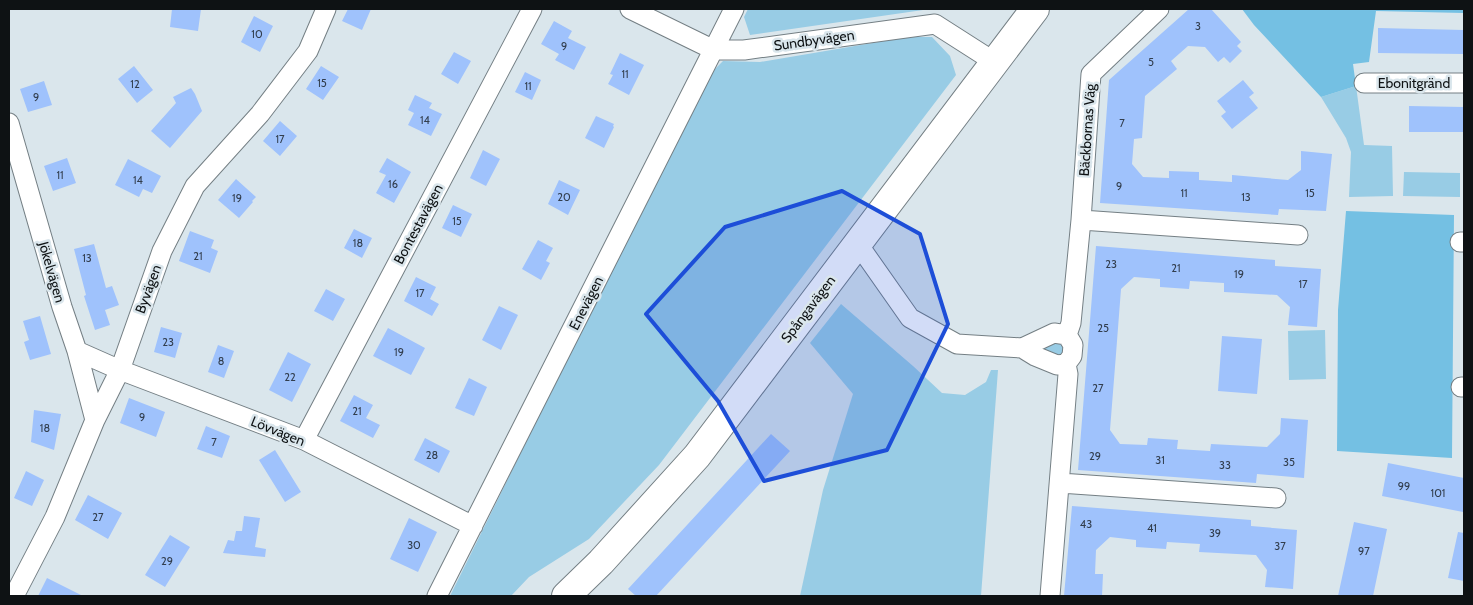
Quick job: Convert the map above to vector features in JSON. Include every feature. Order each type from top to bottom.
[{"type":"street","name":"Byvägen","points":[[14,596],[55,517],[95,420],[120,370],[162,251],[195,186],[260,114],[308,51],[326,9]]},
{"type":"street","name":"Bontestavägen","points":[[304,440],[532,9]]},
{"type":"street","name":"Sundbyvägen","points":[[630,9],[714,50],[744,50],[935,24],[996,63]]},
{"type":"street","name":"Enevägen","points":[[437,596],[734,9]]},
{"type":"street","name":"Spångavägen","points":[[566,596],[601,562],[697,456],[1036,9]]},
{"type":"street","name":"Bäckbornas Väg","points":[[1050,596],[1068,374],[1066,364],[1072,356],[1073,350],[1073,345],[1067,335],[1071,323],[1081,220],[1091,74],[1159,9]]},
{"type":"street","name":"Ebonitgränd","points":[[1364,84],[1464,83]]},
{"type":"street","name":"Jökelvägen","points":[[9,124],[62,307],[77,351],[95,420]]},
{"type":"street","points":[[1081,220],[1298,235]]},
{"type":"street","points":[[858,244],[910,318],[957,344],[1022,348],[1035,356],[1057,365],[1066,364]]},
{"type":"street","points":[[1022,348],[1054,333],[1067,335]]},
{"type":"street","name":"Lövvägen","points":[[77,351],[120,370],[304,440],[473,526]]},
{"type":"street","points":[[1060,483],[1276,498]]},
{"type":"highlighted area","points":[[842,191],[920,234],[948,324],[887,450],[764,481],[718,401],[646,314],[725,227]]},
{"type":"shaded area","points":[[748,9],[930,9],[750,35],[744,17]]},
{"type":"shaded area","points":[[1242,9],[1464,9],[1464,13],[1376,11],[1369,62],[1353,64],[1356,86],[1321,97],[1254,25]]},
{"type":"shaded area","points":[[908,37],[932,37],[950,56],[956,75],[659,465],[589,539],[529,577],[511,596],[450,596],[707,77],[723,61],[760,62]]},
{"type":"shaded area","points":[[1356,86],[1364,145],[1392,146],[1393,196],[1349,197],[1351,152],[1346,138],[1321,97]]},
{"type":"shaded area","points":[[1404,172],[1460,173],[1460,197],[1403,196]]},
{"type":"shaded area","points":[[1346,211],[1454,215],[1452,458],[1337,451],[1338,310]]},
{"type":"shaded area","points":[[841,304],[942,393],[965,395],[986,382],[991,370],[998,370],[981,596],[800,596],[823,490],[853,394],[810,343]]},
{"type":"shaded area","points":[[1325,330],[1326,379],[1289,380],[1288,331]]},
{"type":"shaded area","points":[[1057,342],[1061,343],[1064,347],[1062,355],[1057,357],[1036,347]]},
{"type":"building","points":[[172,9],[201,9],[198,31],[170,27]]},
{"type":"building","points":[[348,9],[371,9],[362,30],[342,21]]},
{"type":"building","points":[[1189,9],[1211,9],[1241,42],[1237,46],[1242,51],[1230,63],[1224,57],[1218,62],[1205,47],[1188,46],[1171,61],[1177,69],[1145,96],[1142,138],[1134,139],[1132,164],[1143,177],[1169,178],[1169,171],[1199,172],[1199,180],[1232,182],[1232,175],[1288,180],[1301,170],[1301,151],[1332,154],[1326,211],[1279,209],[1278,215],[1100,203],[1109,80]]},
{"type":"building","points":[[254,16],[273,26],[260,52],[241,42]]},
{"type":"building","points":[[554,21],[572,31],[568,38],[586,47],[574,70],[555,60],[559,54],[541,44]]},
{"type":"building","points":[[1378,28],[1464,30],[1464,54],[1378,53]]},
{"type":"building","points":[[454,52],[471,61],[458,84],[441,74]]},
{"type":"building","points":[[620,53],[644,65],[629,95],[608,84],[613,75],[610,74]]},
{"type":"building","points":[[134,66],[153,90],[137,103],[118,79]]},
{"type":"building","points":[[321,66],[339,77],[323,100],[306,89]]},
{"type":"building","points":[[525,72],[541,80],[532,100],[515,92]]},
{"type":"building","points":[[1243,80],[1254,93],[1249,97],[1258,108],[1232,129],[1221,116],[1226,112],[1217,101]]},
{"type":"building","points":[[44,81],[52,105],[28,112],[20,89]]},
{"type":"building","points":[[191,88],[202,111],[170,148],[151,131],[176,103],[173,97]]},
{"type":"building","points":[[415,95],[432,103],[429,108],[442,114],[431,136],[408,125],[414,113],[408,110]]},
{"type":"building","points":[[1409,106],[1464,107],[1464,132],[1409,132]]},
{"type":"building","points":[[596,116],[614,124],[604,148],[585,138]]},
{"type":"building","points":[[280,121],[297,136],[280,156],[263,141]]},
{"type":"building","points":[[483,150],[500,159],[486,186],[470,178]]},
{"type":"building","points":[[67,158],[76,183],[53,191],[44,166]]},
{"type":"building","points":[[387,158],[411,172],[394,203],[376,193],[386,175],[379,172]]},
{"type":"building","points":[[128,159],[161,176],[152,193],[143,189],[139,197],[115,185]]},
{"type":"building","points":[[236,179],[256,197],[239,218],[218,200]]},
{"type":"building","points":[[559,180],[580,190],[568,215],[548,204]]},
{"type":"building","points":[[453,205],[472,214],[461,237],[442,228]]},
{"type":"building","points":[[354,229],[372,238],[362,258],[344,248]]},
{"type":"building","points":[[190,231],[214,240],[211,248],[218,251],[210,273],[179,261]]},
{"type":"building","points":[[538,240],[553,248],[546,261],[550,263],[541,280],[522,269]]},
{"type":"building","points":[[94,244],[106,288],[112,286],[119,305],[105,310],[110,325],[95,330],[84,296],[86,295],[74,249]]},
{"type":"building","points":[[1096,246],[1275,260],[1275,266],[1321,269],[1317,327],[1288,325],[1290,307],[1277,295],[1224,292],[1224,283],[1190,281],[1189,289],[1160,287],[1160,279],[1134,277],[1121,289],[1110,430],[1120,444],[1147,445],[1148,438],[1178,440],[1177,449],[1210,451],[1211,444],[1267,447],[1280,434],[1281,418],[1308,420],[1304,478],[1257,474],[1256,483],[1078,470]]},
{"type":"building","points":[[416,277],[436,287],[430,299],[439,304],[432,316],[404,301]]},
{"type":"building","points":[[326,289],[345,299],[333,321],[314,311]]},
{"type":"building","points":[[499,306],[518,315],[501,350],[482,340]]},
{"type":"building","points":[[40,316],[51,354],[30,360],[24,342],[29,340],[23,321]]},
{"type":"building","points":[[161,327],[182,333],[175,358],[154,352]]},
{"type":"building","points":[[388,328],[425,348],[411,375],[373,356]]},
{"type":"building","points":[[1222,336],[1262,339],[1257,394],[1218,391]]},
{"type":"building","points":[[218,345],[234,351],[224,378],[208,372]]},
{"type":"building","points":[[288,352],[311,364],[292,402],[269,390]]},
{"type":"building","points":[[469,378],[487,387],[474,416],[455,408]]},
{"type":"building","points":[[354,395],[373,405],[366,418],[380,425],[373,438],[340,421]]},
{"type":"building","points":[[129,398],[165,412],[156,437],[120,423]]},
{"type":"building","points":[[34,410],[61,414],[54,450],[31,442]]},
{"type":"building","points":[[206,426],[230,436],[222,458],[197,449]]},
{"type":"building","points":[[771,434],[790,451],[656,596],[636,596],[628,589]]},
{"type":"building","points":[[425,438],[450,451],[439,473],[414,460]]},
{"type":"building","points":[[275,450],[301,492],[285,502],[259,460]]},
{"type":"building","points":[[1388,463],[1464,478],[1463,512],[1382,496]]},
{"type":"building","points":[[26,471],[44,480],[32,506],[14,498]]},
{"type":"building","points":[[88,495],[122,513],[108,539],[75,520]]},
{"type":"building","points":[[1072,506],[1251,520],[1251,526],[1297,530],[1293,589],[1265,587],[1267,570],[1256,555],[1199,552],[1200,544],[1167,542],[1166,549],[1136,547],[1136,540],[1110,537],[1096,550],[1095,574],[1103,574],[1102,596],[1064,596]]},
{"type":"building","points":[[244,516],[260,518],[255,547],[266,549],[265,557],[223,553],[228,540],[234,541],[236,531],[242,531]]},
{"type":"building","points":[[409,518],[437,532],[418,572],[390,559]]},
{"type":"building","points":[[1354,522],[1387,529],[1373,596],[1338,596]]},
{"type":"building","points":[[1458,532],[1464,533],[1464,581],[1448,578]]},
{"type":"building","points":[[170,535],[190,547],[165,587],[145,575]]},
{"type":"building","points":[[47,578],[83,596],[38,596]]}]
